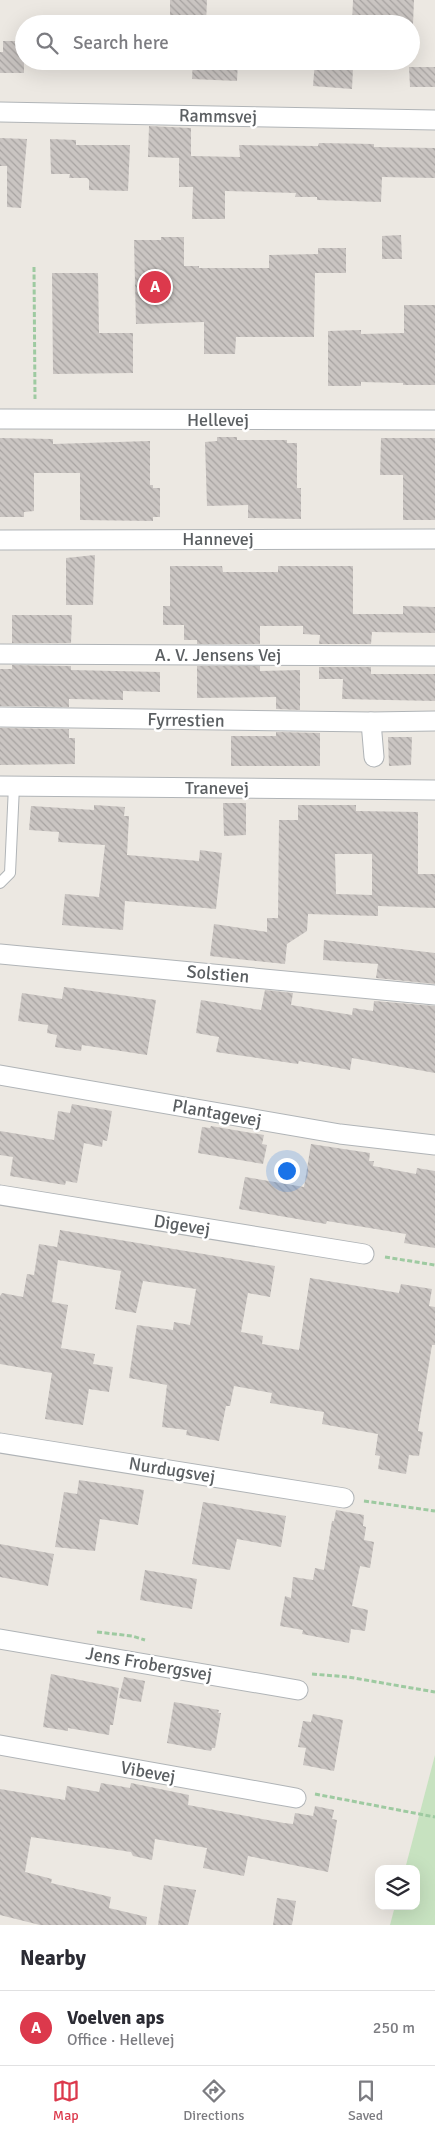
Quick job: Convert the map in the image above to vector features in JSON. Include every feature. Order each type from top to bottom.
[{"type":"street","name":"Rammsvej","points":[[0,112],[435,120]]},
{"type":"street","name":"Hellevej","points":[[0,419],[435,420]]},
{"type":"street","name":"Hannevej","points":[[0,540],[435,539]]},
{"type":"street","name":"A. V. Jensens Vej","points":[[0,654],[435,656]]},
{"type":"street","name":"Fyrrestien","points":[[0,717],[371,722],[435,721]]},
{"type":"street","points":[[371,722],[374,756]]},
{"type":"street","name":"Tranevej","points":[[7,786],[435,790]]},
{"type":"street","name":"Solstien","points":[[0,954],[435,995]]},
{"type":"street","name":"Plantagevej","points":[[0,1075],[340,1134],[435,1145]]},
{"type":"street","name":"Digevej","points":[[0,1195],[364,1254]]},
{"type":"street","name":"Nurdugsvej","points":[[0,1443],[344,1498]]},
{"type":"street","name":"Jens Frobergsvej","points":[[0,1639],[298,1690]]},
{"type":"street","name":"Vibevej","points":[[0,1745],[296,1798]]},
{"type":"lane","points":[[0,882],[10,873],[7,786]]},
{"type":"path","points":[[34,267],[35,419]]},
{"type":"path","points":[[364,1254],[435,1265]]},
{"type":"path","points":[[344,1498],[435,1511]]},
{"type":"path","points":[[296,1798],[312,1793],[435,1817]]},
{"type":"green space","points":[[435,1755],[435,1925],[390,1925],[394,1910],[420,1910],[420,1865],[406,1865]]},
{"type":"building","points":[[170,0],[207,0],[206,15],[170,15]]},
{"type":"building","points":[[353,0],[414,0],[413,15],[352,15]]},
{"type":"building","points":[[3,41],[15,41],[15,70],[24,70],[24,73],[0,73],[0,52],[3,52]]},
{"type":"building","points":[[420,67],[435,67],[435,87],[410,87],[409,70],[420,70]]},
{"type":"building","points":[[192,70],[238,70],[237,81],[192,79]]},
{"type":"building","points":[[314,70],[353,70],[352,89],[313,86]]},
{"type":"building","points":[[149,126],[191,128],[191,156],[240,157],[239,145],[318,146],[319,143],[374,144],[374,147],[435,148],[435,178],[382,177],[381,202],[317,200],[317,197],[295,197],[296,193],[225,191],[225,219],[192,219],[193,187],[179,187],[179,158],[148,157]]},
{"type":"building","points":[[0,138],[27,139],[21,208],[7,207],[7,166],[0,166]]},
{"type":"building","points":[[50,139],[76,140],[76,145],[130,145],[128,191],[89,190],[89,180],[87,178],[69,178],[70,174],[51,174]]},
{"type":"building","points":[[401,235],[402,259],[382,259],[382,236]]},
{"type":"building","points":[[161,237],[184,237],[184,266],[199,266],[199,268],[269,268],[269,255],[318,254],[318,248],[346,248],[346,273],[315,273],[314,337],[236,337],[235,354],[204,354],[204,322],[136,324],[134,240],[161,240]]},
{"type":"building","points":[[52,273],[98,273],[99,333],[133,333],[133,373],[53,374]]},
{"type":"building","points":[[404,305],[435,305],[435,385],[361,382],[361,386],[328,386],[328,331],[361,330],[361,334],[404,333]]},
{"type":"building","points":[[217,437],[237,437],[237,440],[287,440],[287,443],[297,443],[297,488],[301,488],[301,519],[248,518],[248,505],[207,506],[205,442],[217,441]]},
{"type":"building","points":[[0,438],[53,439],[53,444],[150,441],[150,485],[153,485],[153,488],[160,488],[160,517],[153,517],[153,521],[80,520],[80,473],[34,473],[34,511],[24,512],[24,517],[0,517]]},
{"type":"building","points":[[381,438],[435,438],[435,520],[403,520],[403,475],[380,475]]},
{"type":"building","points":[[95,555],[93,605],[66,605],[66,558]]},
{"type":"building","points":[[170,566],[222,566],[223,572],[278,572],[278,566],[353,566],[353,614],[403,614],[403,606],[435,607],[435,633],[372,632],[371,644],[319,644],[320,635],[303,634],[303,626],[260,626],[260,644],[197,644],[197,640],[184,640],[184,625],[163,625],[163,606],[170,606]]},
{"type":"building","points":[[12,615],[72,615],[71,643],[12,643]]},
{"type":"building","points":[[12,665],[71,666],[71,670],[160,672],[160,692],[123,691],[123,700],[69,699],[69,707],[0,706],[0,669],[12,669]]},
{"type":"building","points":[[197,666],[260,666],[260,671],[300,670],[300,710],[276,709],[276,697],[197,698]]},
{"type":"building","points":[[319,667],[371,667],[371,674],[435,674],[435,701],[342,699],[343,679],[319,679]]},
{"type":"building","points":[[0,728],[69,729],[69,738],[75,738],[75,764],[0,765]]},
{"type":"building","points":[[276,732],[320,733],[320,766],[231,766],[231,736],[276,736]]},
{"type":"building","points":[[388,737],[412,737],[411,765],[389,766]]},
{"type":"building","points":[[223,803],[246,803],[246,835],[224,836]]},
{"type":"building","points":[[94,805],[125,807],[124,816],[129,816],[127,855],[199,861],[200,850],[222,853],[216,909],[125,901],[123,930],[62,925],[65,894],[99,897],[105,845],[58,842],[59,832],[29,830],[31,806],[94,810]]},
{"type":"building","points":[[298,805],[356,805],[356,811],[418,812],[418,874],[435,874],[435,908],[378,906],[378,916],[308,914],[307,931],[287,944],[285,964],[210,956],[214,924],[267,932],[267,918],[278,918],[279,820],[298,820]],"holes":[[[335,854],[372,854],[372,895],[336,894]]]},
{"type":"building","points":[[324,940],[435,953],[435,984],[376,978],[378,964],[323,960]]},
{"type":"building","points":[[64,987],[156,1000],[147,1055],[82,1045],[81,1051],[55,1047],[57,1035],[47,1033],[48,1025],[18,1021],[22,993],[62,999]]},
{"type":"building","points":[[265,990],[293,993],[291,1005],[352,1015],[353,1008],[373,1011],[374,1001],[435,1006],[435,1073],[352,1058],[350,1070],[299,1061],[298,1064],[216,1052],[219,1037],[196,1033],[201,1000],[261,1010]]},
{"type":"building","points":[[72,1104],[112,1111],[107,1141],[103,1140],[102,1147],[84,1143],[77,1183],[66,1181],[65,1185],[10,1176],[13,1157],[0,1155],[0,1131],[54,1140],[58,1111],[70,1113]]},
{"type":"building","points":[[211,1126],[264,1135],[262,1144],[267,1145],[263,1164],[198,1153],[202,1127],[210,1128]]},
{"type":"building","points":[[311,1144],[370,1153],[369,1161],[374,1161],[373,1166],[416,1174],[417,1168],[435,1171],[435,1248],[404,1243],[406,1234],[327,1221],[326,1224],[239,1209],[245,1177],[304,1187]]},
{"type":"building","points":[[60,1230],[275,1266],[270,1297],[248,1293],[241,1332],[263,1336],[262,1344],[299,1350],[310,1278],[399,1293],[401,1284],[432,1289],[429,1306],[435,1307],[435,1345],[432,1345],[418,1431],[423,1432],[419,1456],[409,1455],[406,1474],[378,1469],[380,1456],[375,1455],[378,1434],[322,1424],[324,1412],[270,1403],[272,1393],[234,1386],[230,1406],[226,1406],[219,1441],[186,1435],[187,1430],[162,1427],[167,1385],[129,1378],[137,1325],[173,1330],[174,1322],[190,1325],[196,1289],[143,1281],[136,1313],[115,1309],[121,1271],[58,1260],[52,1302],[68,1305],[61,1348],[95,1354],[93,1364],[113,1367],[109,1392],[89,1389],[83,1425],[45,1419],[52,1373],[0,1364],[0,1296],[2,1293],[23,1297],[27,1274],[34,1275],[39,1244],[57,1247]]},
{"type":"building","points":[[79,1480],[144,1490],[138,1525],[100,1519],[95,1551],[55,1547],[64,1492],[77,1494]]},
{"type":"building","points":[[203,1502],[286,1516],[281,1547],[237,1539],[230,1570],[192,1564]]},
{"type":"building","points":[[336,1510],[364,1515],[363,1526],[366,1527],[364,1540],[374,1542],[370,1568],[360,1566],[352,1606],[368,1610],[365,1631],[351,1629],[349,1643],[302,1634],[303,1630],[280,1626],[285,1596],[291,1598],[293,1577],[313,1580],[315,1568],[324,1570],[332,1521],[334,1521]]},
{"type":"building","points":[[0,1544],[54,1554],[48,1586],[0,1577]]},
{"type":"building","points":[[145,1570],[197,1579],[192,1609],[140,1600]]},
{"type":"building","points":[[51,1674],[119,1688],[113,1725],[110,1725],[109,1735],[68,1728],[68,1731],[43,1727]]},
{"type":"building","points":[[124,1677],[145,1681],[141,1702],[119,1698]]},
{"type":"building","points":[[174,1702],[219,1710],[218,1713],[221,1713],[215,1748],[212,1748],[211,1751],[167,1743]]},
{"type":"building","points":[[313,1714],[343,1720],[334,1771],[303,1765],[306,1748],[298,1747],[303,1721],[311,1722]]},
{"type":"building","points":[[101,1783],[130,1788],[131,1783],[189,1795],[188,1805],[284,1823],[293,1824],[295,1813],[313,1816],[315,1806],[334,1810],[332,1819],[337,1820],[328,1872],[248,1856],[244,1876],[203,1868],[207,1848],[155,1839],[152,1860],[133,1856],[131,1852],[31,1837],[25,1872],[52,1879],[51,1883],[111,1897],[109,1908],[147,1917],[146,1925],[40,1925],[0,1915],[0,1789],[65,1800],[67,1786],[99,1792]]},
{"type":"building","points":[[164,1885],[196,1890],[188,1925],[158,1925]]},
{"type":"building","points":[[277,1898],[296,1901],[292,1925],[273,1925]]},
{"type":"place","name":"Voelven aps","points":[[155,287]]}]
